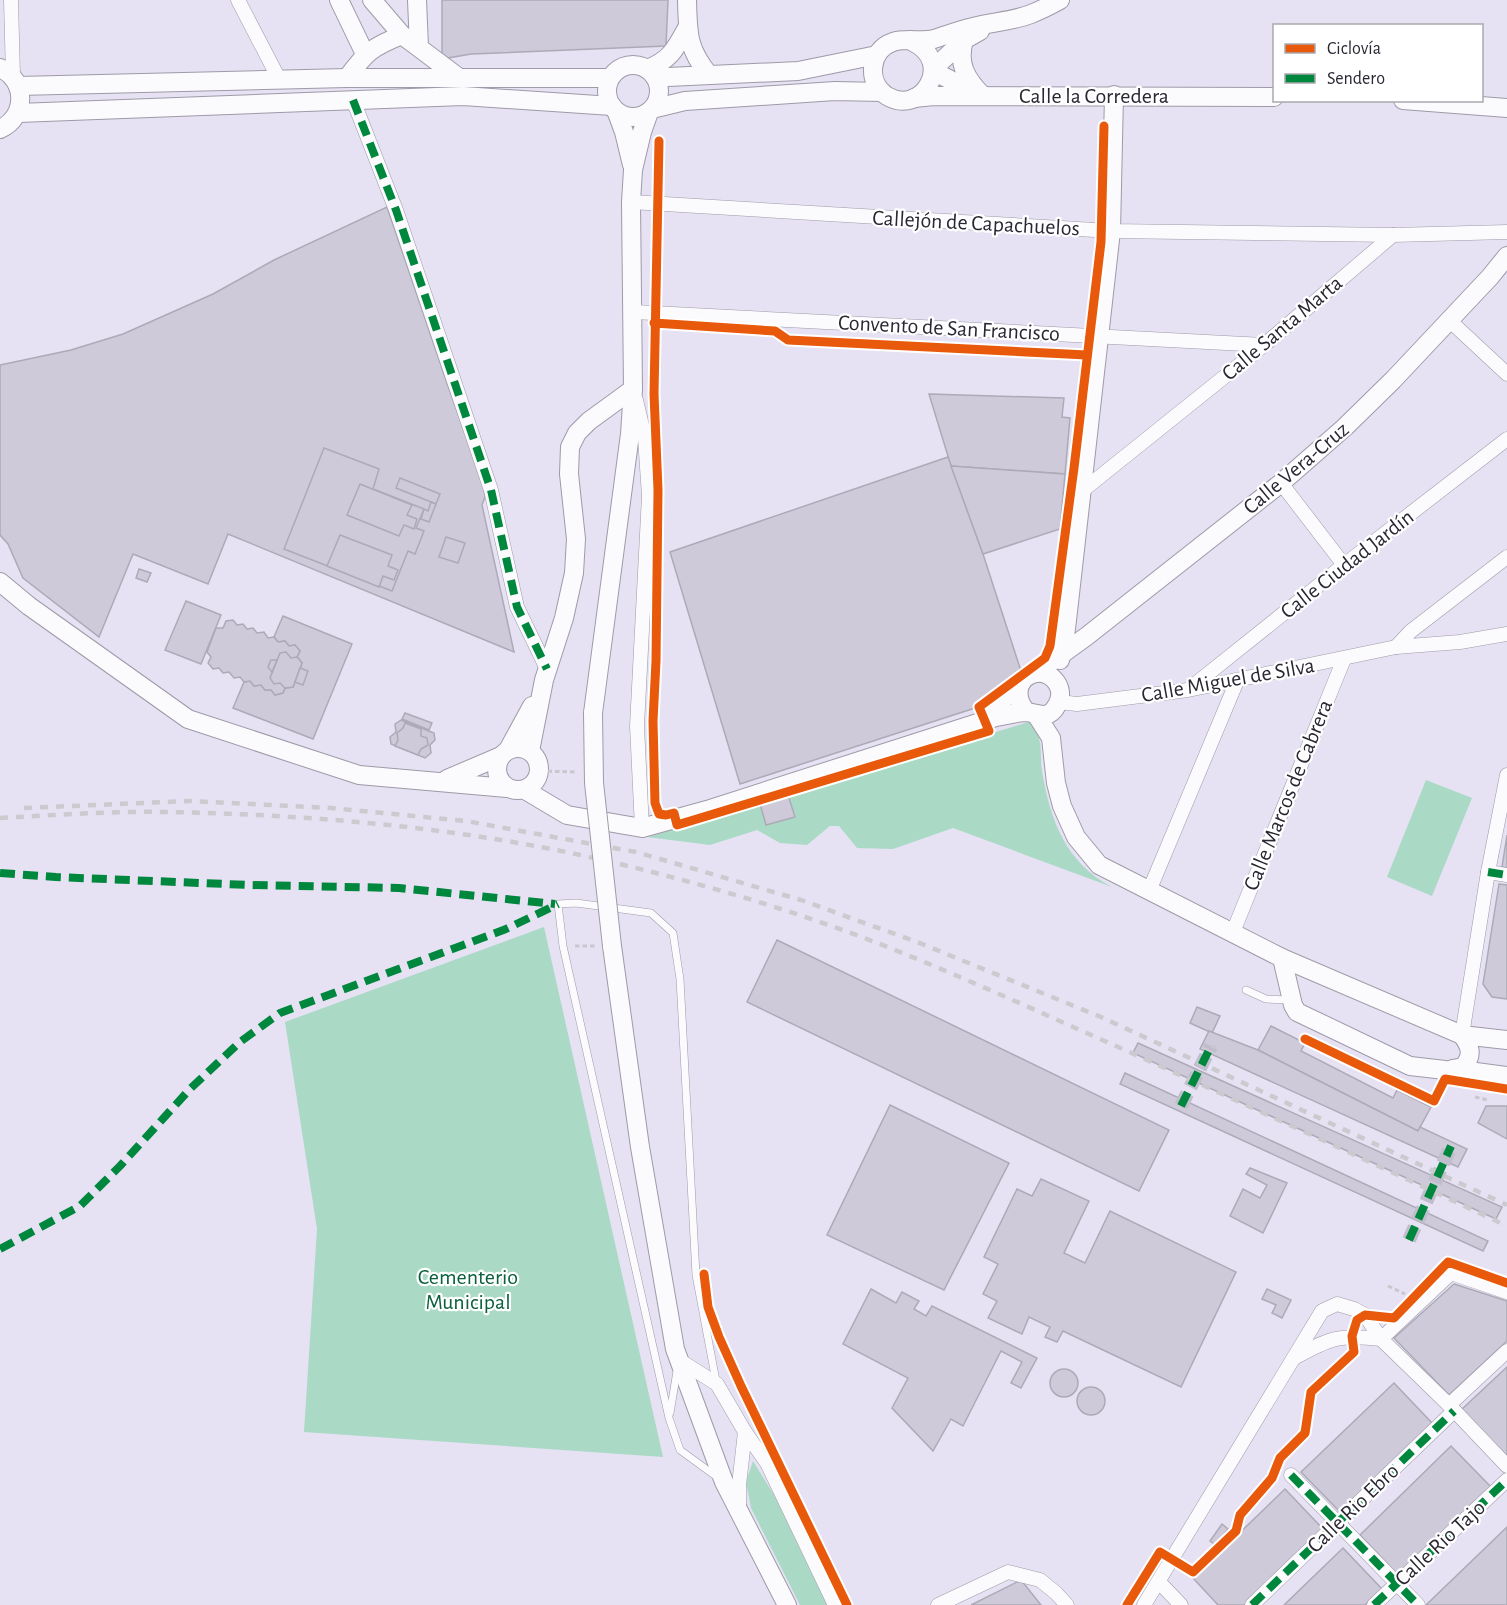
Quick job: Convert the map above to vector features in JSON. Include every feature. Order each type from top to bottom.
[{"type":"street","points":[[0,129],[10,123],[18,112],[21,99],[10,76],[11,0]]},
{"type":"street","points":[[238,0],[279,79]]},
{"type":"street","points":[[339,0],[365,54]]},
{"type":"street","points":[[372,0],[402,34],[458,76]]},
{"type":"street","points":[[417,0],[419,47]]},
{"type":"street","points":[[687,0],[688,26],[694,55],[709,75]]},
{"type":"street","points":[[990,25],[932,39],[893,42],[877,55],[873,71],[875,83],[882,92],[897,100],[915,98],[926,89],[933,70],[964,40],[990,25],[1032,7],[1060,0]]},
{"type":"street","points":[[651,72],[668,58],[688,26]]},
{"type":"street","points":[[347,78],[365,54],[402,34]]},
{"type":"street","points":[[964,40],[961,54],[962,67],[970,84],[982,96]]},
{"type":"street","points":[[913,42],[927,52],[933,70],[982,96]]},
{"type":"street","points":[[633,170],[624,132],[606,94],[610,78],[625,66],[636,65],[668,77],[798,71],[877,55]]},
{"type":"street","points":[[651,72],[659,93],[642,132],[633,170],[633,389],[626,476],[593,713],[594,773],[607,946],[675,1348],[724,1482],[787,1605]]},
{"type":"street","points":[[10,76],[279,79],[458,76],[610,78]]},
{"type":"street","points":[[18,112],[464,96],[615,110],[634,118],[685,101],[835,92],[882,92]]},
{"type":"street","points":[[352,100],[396,210],[491,490],[517,607],[546,675],[526,718],[504,753],[496,770],[498,777],[516,789],[567,815],[642,828],[707,810],[985,721],[1010,714],[1044,710],[1060,692],[1056,681],[1066,629],[1111,231],[1114,95]]},
{"type":"street","name":"Calle la Corredera","points":[[915,98],[1114,95],[1273,97]]},
{"type":"street","points":[[1429,102],[1507,108]]},
{"type":"street","name":"Callejón de Capachuelos","points":[[632,202],[1111,231],[1393,235]]},
{"type":"street","points":[[1393,235],[1507,232]]},
{"type":"street","name":"Calle Santa Marta","points":[[1082,491],[1264,345],[1393,235]]},
{"type":"street","name":"Calle Vera-Cruz","points":[[985,721],[993,709],[1028,678],[1087,636],[1281,483],[1345,427],[1393,380],[1507,256]]},
{"type":"street","name":"Convento de San Francisco","points":[[634,312],[1264,345]]},
{"type":"street","points":[[1449,320],[1507,374]]},
{"type":"street","points":[[530,751],[546,675],[564,618],[574,573],[576,538],[569,474],[570,447],[577,433],[589,421],[633,389]]},
{"type":"street","points":[[633,389],[645,438],[649,496],[637,726],[642,828]]},
{"type":"street","name":"Calle Ciudad Jardín","points":[[1188,690],[1344,564],[1507,439]]},
{"type":"street","points":[[1281,483],[1344,564]]},
{"type":"street","points":[[1396,647],[1411,631],[1507,557]]},
{"type":"street","points":[[0,582],[28,606],[188,719],[358,775],[516,789],[535,783],[540,771]]},
{"type":"street","name":"Calle Miguel de Silva","points":[[1044,710],[1188,690],[1396,647],[1460,642],[1507,634]]},
{"type":"street","name":"Calle Marcos de Cabrera","points":[[1233,932],[1344,659]]},
{"type":"street","points":[[1056,681],[1047,674],[1028,678],[1019,688],[1018,699],[1044,710],[1054,732],[1051,738],[1056,783],[1062,806],[1076,837],[1099,865],[1282,958],[1319,974],[1462,1035],[1507,1040]]},
{"type":"street","points":[[1149,891],[1237,681]]},
{"type":"street","points":[[442,781],[519,748],[530,751],[537,759],[540,771],[567,815]]},
{"type":"street","points":[[1449,1069],[1463,1067],[1470,1057],[1470,1048],[1462,1035],[1488,872],[1507,776]]},
{"type":"street","points":[[1488,872],[1507,875]]},
{"type":"street","points":[[1282,958],[1297,1012],[1410,1066],[1507,1076]]},
{"type":"street","points":[[1291,995],[1293,982],[1301,975],[1319,974]]},
{"type":"street","points":[[1294,1358],[1324,1341],[1352,1336],[1381,1339],[1451,1273],[1507,1292]]},
{"type":"street","points":[[1144,1605],[1160,1583],[1322,1311],[1337,1304],[1365,1315],[1381,1339],[1507,1466]]},
{"type":"street","name":"Calle Rio Ebro","points":[[1252,1605],[1337,1523],[1507,1351]]},
{"type":"street","points":[[679,1360],[717,1384],[745,1432],[767,1463],[835,1605]]},
{"type":"street","points":[[739,1511],[739,1485],[745,1432]]},
{"type":"street","points":[[1291,1475],[1418,1605]]},
{"type":"street","name":"Calle Rio Tajo","points":[[1374,1605],[1507,1480]]},
{"type":"street","points":[[938,1605],[1008,1572],[1040,1580],[1067,1605]]},
{"type":"street","points":[[1160,1583],[1181,1605]]},
{"type":"lane","points":[[717,1384],[696,1275],[681,991],[673,933],[651,913],[576,903],[558,904],[563,946],[669,1418],[680,1450],[724,1482]]},
{"type":"lane","points":[[1246,990],[1266,999],[1291,995]]},
{"type":"lane","points":[[669,1418],[679,1360]]},
{"type":"path","points":[[540,771],[594,773]]},
{"type":"path","points":[[563,946],[607,946]]},
{"type":"path","points":[[1210,1046],[1216,1048]]},
{"type":"path","points":[[1196,1075],[1201,1077]]},
{"type":"path","points":[[1475,1097],[1488,1100]]},
{"type":"path","points":[[1181,1106],[1185,1108]]},
{"type":"path","points":[[1388,1286],[1406,1298],[1416,1295]]},
{"type":"green space","points":[[1032,721],[1040,742],[1045,789],[1063,838],[1083,866],[1112,887],[953,828],[893,849],[857,848],[839,826],[830,826],[807,845],[780,843],[757,830],[710,845],[647,837],[760,804],[766,825],[795,817],[788,795]]},
{"type":"green space","points":[[1426,780],[1472,798],[1432,896],[1387,877]]},
{"type":"green space","name":"Cementerio Municipal","points":[[544,927],[663,1457],[304,1432],[317,1229],[285,1022]]},
{"type":"green space","points":[[753,1461],[774,1495],[827,1605],[800,1605],[751,1508],[746,1482]]},
{"type":"building","points":[[442,0],[668,0],[666,46],[471,54],[442,59]]},
{"type":"building","points":[[387,207],[484,486],[485,497],[482,505],[514,652],[228,534],[208,584],[133,554],[99,637],[23,578],[8,544],[0,535],[0,365],[71,350],[123,334],[213,294],[274,260]]},
{"type":"building","points":[[929,394],[1064,398],[1062,417],[1070,418],[1065,474],[951,466]]},
{"type":"building","points":[[324,448],[379,469],[373,489],[424,509],[416,528],[424,531],[415,554],[408,551],[392,591],[284,549]]},
{"type":"building","points":[[948,457],[983,554],[1021,671],[972,709],[740,784],[670,552]]},
{"type":"building","points":[[951,466],[1065,474],[1060,529],[983,554]]},
{"type":"building","points":[[400,478],[440,494],[436,504],[396,488]]},
{"type":"building","points":[[360,484],[412,505],[407,515],[417,519],[414,529],[404,525],[399,536],[347,515]]},
{"type":"building","points":[[431,502],[436,504],[429,522],[421,519],[424,509],[428,511]]},
{"type":"building","points":[[340,535],[392,555],[388,566],[398,570],[394,580],[383,576],[379,587],[327,566]]},
{"type":"building","points":[[446,537],[465,543],[458,563],[439,557]]},
{"type":"building","points":[[139,569],[151,573],[147,582],[136,578]]},
{"type":"building","points":[[186,601],[221,615],[201,664],[165,650]]},
{"type":"building","points":[[283,616],[352,644],[313,739],[233,708],[244,682],[250,681],[254,686],[261,685],[275,695],[283,693],[285,688],[293,687],[302,663],[297,657],[300,651],[295,645],[289,646],[285,641],[278,642],[274,637]]},
{"type":"building","points":[[233,620],[237,625],[243,624],[247,629],[253,628],[257,633],[264,632],[268,638],[274,637],[278,642],[285,641],[289,646],[295,645],[300,651],[297,657],[302,663],[293,687],[285,688],[283,693],[275,695],[261,685],[254,686],[250,681],[244,682],[240,677],[234,678],[229,672],[223,673],[219,668],[213,669],[208,663],[211,657],[207,652],[216,628],[223,628],[226,621]]},
{"type":"building","points":[[286,652],[291,658],[297,657],[302,663],[293,687],[285,688],[280,683],[274,684],[270,678],[280,653]]},
{"type":"building","points":[[271,660],[277,660],[272,672],[268,667]]},
{"type":"building","points":[[300,668],[308,671],[303,685],[295,682]]},
{"type":"building","points":[[405,713],[432,723],[429,730],[402,719]]},
{"type":"building","points":[[401,720],[434,733],[435,740],[430,745],[431,753],[425,758],[391,744],[390,737],[396,732],[395,724]]},
{"type":"building","points":[[405,723],[421,729],[421,736],[427,738],[428,745],[421,749],[418,755],[395,746],[398,740],[397,733]]},
{"type":"building","points":[[788,795],[795,817],[766,825],[760,804]]},
{"type":"building","points":[[1507,835],[1507,868],[1502,867]]},
{"type":"building","points":[[1499,884],[1507,885],[1507,999],[1492,997],[1483,984]]},
{"type":"building","points":[[777,940],[1169,1130],[1139,1191],[747,1002]]},
{"type":"building","points":[[1197,1007],[1220,1016],[1212,1033],[1190,1023]]},
{"type":"building","points":[[1271,1026],[1305,1043],[1301,1051],[1393,1098],[1397,1090],[1431,1107],[1418,1131],[1258,1050]]},
{"type":"building","points":[[1209,1031],[1258,1050],[1418,1131],[1420,1127],[1467,1149],[1458,1167],[1200,1049]]},
{"type":"building","points":[[1138,1043],[1502,1207],[1496,1219],[1133,1053]]},
{"type":"building","points":[[1125,1073],[1488,1241],[1483,1251],[1120,1084]]},
{"type":"building","points":[[890,1105],[1009,1163],[944,1290],[827,1235]]},
{"type":"building","points":[[1486,1106],[1507,1106],[1507,1139],[1478,1123]]},
{"type":"building","points":[[1250,1168],[1287,1183],[1263,1233],[1230,1216],[1243,1189],[1260,1198],[1267,1185],[1246,1174]]},
{"type":"building","points":[[1041,1179],[1089,1201],[1064,1253],[1085,1263],[1110,1211],[1236,1272],[1181,1387],[1063,1331],[1057,1342],[1045,1337],[1050,1327],[1029,1317],[1022,1334],[988,1318],[997,1301],[983,1294],[998,1264],[984,1257],[1017,1189],[1032,1196]]},
{"type":"building","points":[[1454,1284],[1507,1301],[1507,1341],[1449,1395],[1394,1338]]},
{"type":"building","points":[[871,1289],[896,1303],[902,1292],[919,1301],[914,1309],[926,1316],[932,1306],[1037,1358],[1021,1388],[1011,1383],[1022,1362],[1001,1351],[963,1426],[951,1419],[933,1451],[892,1408],[908,1378],[843,1344]]},
{"type":"building","points":[[1267,1289],[1291,1300],[1282,1318],[1272,1313],[1276,1305],[1262,1299]]},
{"type":"building","points":[[1507,1367],[1507,1456],[1461,1410]]},
{"type":"building","points":[[1064,1369],[1074,1373],[1078,1383],[1074,1393],[1064,1397],[1054,1393],[1050,1383],[1054,1373]]},
{"type":"building","points":[[1394,1383],[1433,1424],[1341,1513],[1301,1472]]},
{"type":"building","points":[[1091,1387],[1101,1391],[1105,1401],[1101,1411],[1091,1415],[1081,1411],[1077,1401],[1081,1391]]},
{"type":"building","points":[[1451,1446],[1491,1487],[1399,1576],[1360,1535]]},
{"type":"building","points":[[1285,1489],[1324,1530],[1247,1605],[1218,1605],[1193,1578]]},
{"type":"building","points":[[1222,1524],[1228,1529],[1216,1545],[1210,1541]]},
{"type":"building","points":[[1507,1527],[1507,1605],[1426,1605]]},
{"type":"building","points":[[1343,1548],[1382,1589],[1365,1605],[1284,1605]]},
{"type":"building","points":[[1021,1580],[1041,1605],[971,1605]]},
{"type":"tunnel","points":[[1181,1106],[1211,1046]]},
{"type":"tunnel","points":[[1409,1240],[1451,1146]]},
{"type":"railway","points":[[24,808],[190,801],[331,808],[466,821],[636,852],[801,900],[917,942],[1101,1017],[1507,1205]]},
{"type":"railway","points":[[0,818],[167,812],[285,817],[401,826],[575,854],[702,885],[804,917],[932,965],[1165,1068],[1507,1226]]},
{"type":"marked path","points":[[353,100],[396,210],[491,490],[517,607],[547,669]]},
{"type":"marked path","points":[[1488,872],[1507,875]]},
{"type":"marked path","points":[[0,873],[249,885],[399,888],[555,904]]},
{"type":"marked path","points":[[0,1249],[80,1206],[190,1089],[240,1042],[280,1013],[506,929],[558,904]]},
{"type":"marked path","points":[[1181,1106],[1211,1046]]},
{"type":"marked path","points":[[1409,1240],[1451,1146]]},
{"type":"marked path","points":[[1252,1605],[1454,1411]]},
{"type":"marked path","points":[[1291,1475],[1418,1605]]},
{"type":"marked path","points":[[1374,1605],[1507,1480]]},
{"type":"cycle path","points":[[659,141],[654,394],[658,490],[653,721],[655,803],[659,814],[674,813],[677,825],[989,731],[979,707],[1045,658],[1050,646],[1074,468],[1101,242],[1104,126]]},
{"type":"cycle path","points":[[654,323],[775,331],[788,340],[1087,355]]},
{"type":"cycle path","points":[[1305,1039],[1434,1101],[1445,1079],[1507,1089]]},
{"type":"cycle path","points":[[1127,1605],[1160,1552],[1193,1572],[1236,1531],[1240,1515],[1272,1478],[1280,1458],[1305,1433],[1311,1392],[1354,1352],[1352,1336],[1357,1320],[1365,1315],[1394,1318],[1448,1262],[1507,1283]]},
{"type":"cycle path","points":[[704,1274],[708,1307],[719,1337],[847,1605]]}]
